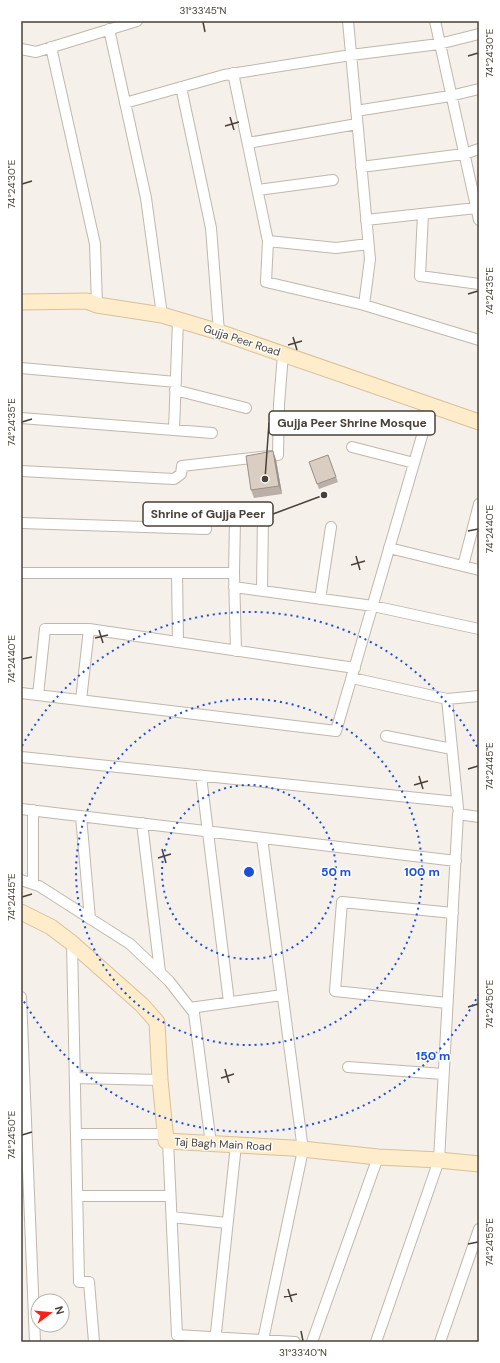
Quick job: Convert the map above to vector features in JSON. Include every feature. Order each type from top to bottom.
[{"type":"street","points":[[21,49],[36,52],[137,21]]},
{"type":"street","points":[[348,21],[370,259],[364,305]]},
{"type":"street","points":[[435,21],[450,96],[479,220]]},
{"type":"street","points":[[110,29],[146,198],[162,315]]},
{"type":"street","points":[[125,103],[233,73],[351,55],[439,44],[479,34]]},
{"type":"street","points":[[51,47],[95,244],[97,305]]},
{"type":"street","points":[[233,73],[268,241],[266,282],[364,305],[479,340]]},
{"type":"street","points":[[181,87],[211,228],[219,332]]},
{"type":"street","points":[[356,111],[450,96],[479,89]]},
{"type":"street","points":[[248,143],[357,124]]},
{"type":"street","points":[[361,167],[464,154],[479,149]]},
{"type":"street","points":[[258,190],[333,180]]},
{"type":"street","points":[[366,220],[476,208]]},
{"type":"street","points":[[424,214],[420,276],[479,284]]},
{"type":"street","points":[[268,241],[336,248],[368,244]]},
{"type":"street","name":"Gujja Peer Road","points":[[21,302],[87,301],[97,305],[162,315],[219,332],[479,422]]},
{"type":"street","points":[[174,430],[178,320]]},
{"type":"street","points":[[21,471],[174,479],[181,474],[182,466],[278,455],[279,404],[283,354]]},
{"type":"street","points":[[21,368],[175,386],[246,408]]},
{"type":"street","points":[[21,693],[336,731],[431,405]]},
{"type":"street","points":[[21,418],[212,433]]},
{"type":"street","points":[[352,447],[414,463]]},
{"type":"street","points":[[463,566],[479,507]]},
{"type":"street","points":[[262,591],[263,514]]},
{"type":"street","points":[[235,519],[234,587],[236,651]]},
{"type":"street","points":[[21,523],[206,529]]},
{"type":"street","points":[[320,599],[331,527]]},
{"type":"street","points":[[389,548],[479,570]]},
{"type":"street","points":[[21,573],[234,573]]},
{"type":"street","points":[[177,573],[178,642]]},
{"type":"street","points":[[234,587],[373,606],[479,629]]},
{"type":"street","points":[[38,695],[45,629],[89,629],[354,668]]},
{"type":"street","points":[[81,700],[89,629]]},
{"type":"street","points":[[352,678],[447,699],[479,696]]},
{"type":"street","points":[[376,1342],[439,1160],[458,814],[447,699]]},
{"type":"street","points":[[386,736],[452,749]]},
{"type":"street","points":[[21,757],[457,802]]},
{"type":"street","points":[[201,776],[229,1002]]},
{"type":"street","points":[[21,809],[456,861]]},
{"type":"street","points":[[32,884],[33,810]]},
{"type":"street","points":[[458,814],[479,817]]},
{"type":"street","points":[[81,816],[90,919]]},
{"type":"street","points":[[142,823],[160,972]]},
{"type":"street","points":[[262,838],[303,1150],[263,1340]]},
{"type":"street","points":[[21,880],[39,886],[130,944],[169,981],[194,1013],[211,1144]]},
{"type":"street","points":[[447,1003],[336,991],[342,902],[453,914]]},
{"type":"street","name":"Taj Bagh Main Road","points":[[21,912],[51,927],[72,943],[142,1005],[157,1022],[160,1080],[166,1138],[211,1144],[479,1164]]},
{"type":"street","points":[[72,943],[79,1282],[89,1282],[94,1342]]},
{"type":"street","points":[[190,1008],[282,995]]},
{"type":"street","points":[[21,997],[35,1342]]},
{"type":"street","points":[[348,1067],[443,1074]]},
{"type":"street","points":[[75,1078],[160,1080]]},
{"type":"street","points":[[76,1134],[166,1138],[172,1217],[177,1335],[215,1340],[296,1342]]},
{"type":"street","points":[[215,1340],[236,1145]]},
{"type":"street","points":[[312,1342],[378,1157]]},
{"type":"street","points":[[78,1196],[170,1196]]},
{"type":"street","points":[[172,1217],[227,1223]]},
{"type":"street","points":[[440,1342],[479,1229]]},
{"type":"building","points":[[273,451],[279,486],[251,490],[246,456]]},
{"type":"building","points":[[328,455],[336,477],[317,484],[309,462]]},
{"type":"place","name":"Gujja Peer Shrine Mosque","points":[[265,479]]},
{"type":"place","name":"Shrine of Gujja Peer","points":[[324,495]]}]
